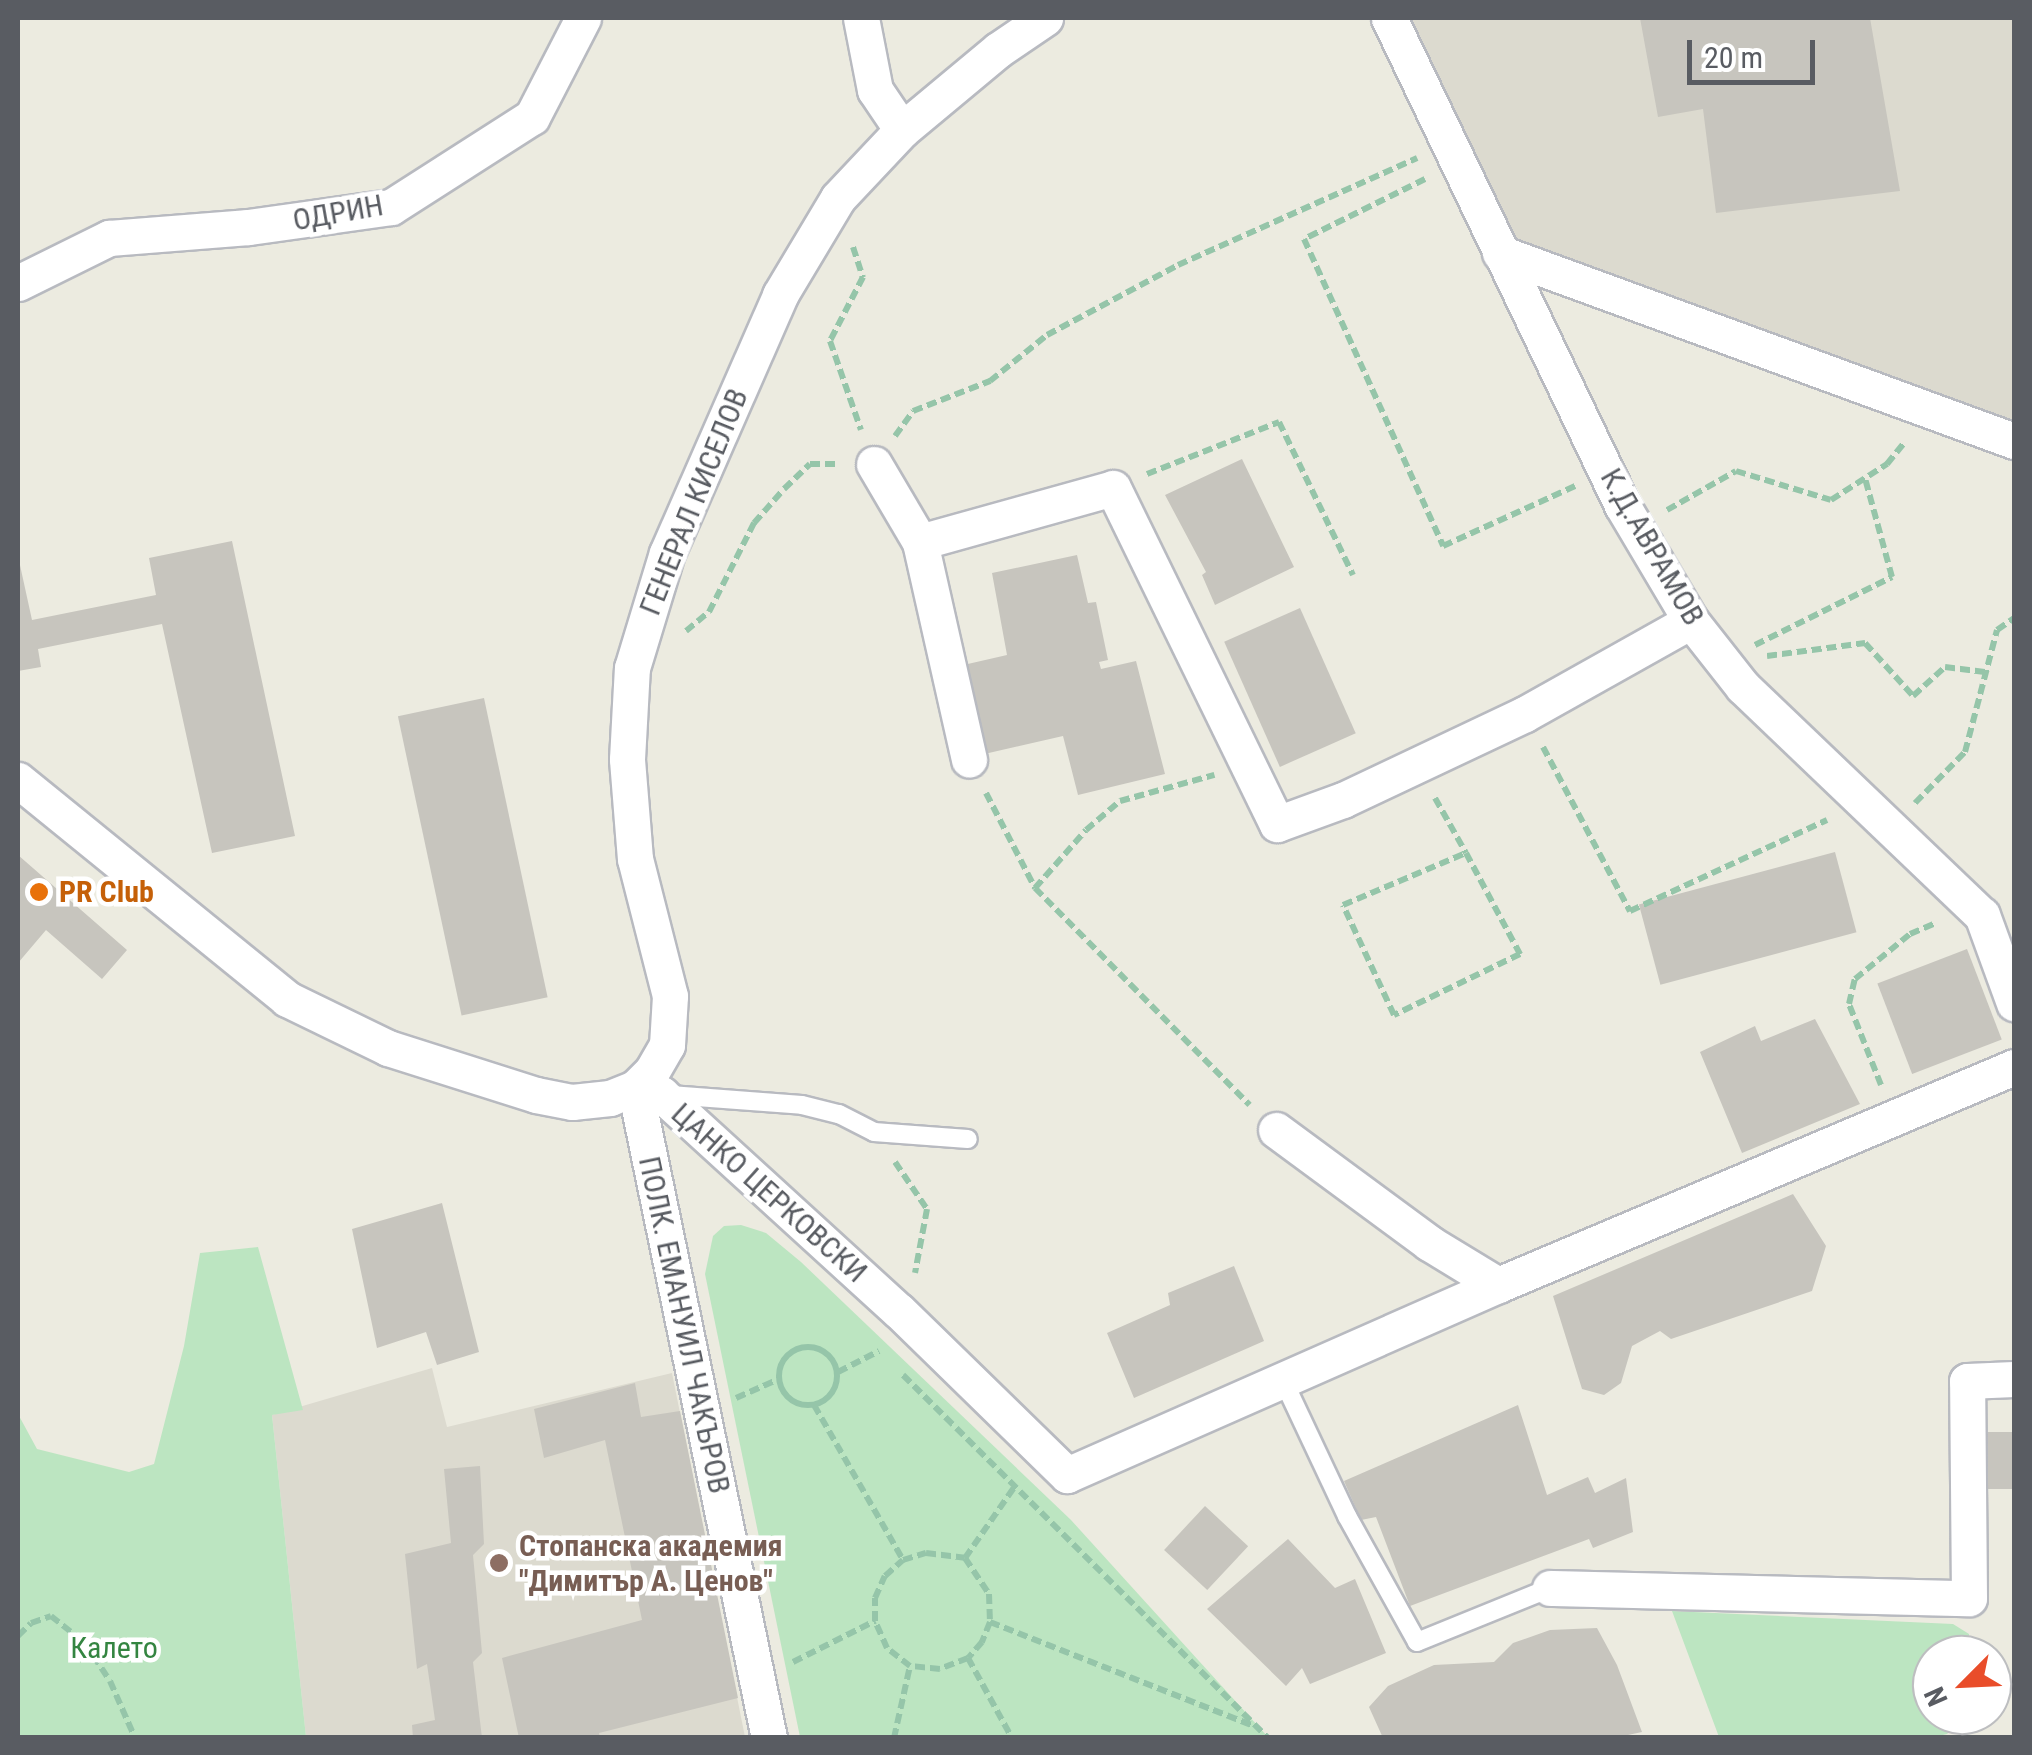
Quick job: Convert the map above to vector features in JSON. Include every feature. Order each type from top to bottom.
[{"type":"street","name":"ОДРИН","points":[[18,283],[110,238],[249,227],[391,207],[532,117],[583,18]]},
{"type":"street","points":[[861,18],[874,90],[902,130]]},
{"type":"street","name":"ГЕНЕРАЛ КИСЕЛОВ","points":[[648,1091],[652,1070],[666,1045],[670,996],[635,858],[628,758],[636,653],[667,553],[780,296],[838,198],[902,130],[998,50],[1045,18]]},
{"type":"street","name":"К.Д.АВРАМОВ","points":[[1389,18],[1636,527],[1691,621],[1743,687],[1982,915],[2014,1003]]},
{"type":"street","points":[[1500,253],[2014,442]]},
{"type":"street","points":[[874,464],[920,542],[969,760]]},
{"type":"street","points":[[920,542],[1113,488],[1278,824],[1417,767],[1525,714],[1691,621]]},
{"type":"street","name":"ЦАНКО ЦЕРКОВСКИ","points":[[18,780],[287,999],[388,1048],[536,1095],[572,1102],[648,1091],[899,1312],[1067,1475],[1284,1382]]},
{"type":"street","points":[[1284,1382],[1498,1285],[2014,1067]]},
{"type":"street","name":"ПОЛК. ЕМАНУИЛ ЧАКЪРОВ","points":[[648,1091],[769,1738]]},
{"type":"street","points":[[1276,1130],[1429,1244],[1498,1285]]},
{"type":"street","points":[[1550,1588],[1969,1598],[1967,1381],[2014,1379]]},
{"type":"lane","points":[[648,1091],[802,1106],[839,1114],[874,1132],[968,1139]]},
{"type":"lane","points":[[1284,1382],[1346,1516],[1417,1642],[1550,1588]]},
{"type":"path","points":[[874,464],[914,411],[990,382],[1047,335],[1178,266],[1455,153]]},
{"type":"path","points":[[1455,153],[1304,239],[1442,546],[1608,470]]},
{"type":"path","points":[[838,198],[862,277],[830,341],[874,464]]},
{"type":"path","points":[[1636,527],[1736,471],[1831,500],[1887,464],[1931,410]]},
{"type":"path","points":[[1113,488],[1278,422],[1353,575]]},
{"type":"path","points":[[636,653],[674,641],[709,612],[754,523],[810,464],[874,464]]},
{"type":"path","points":[[1723,661],[1892,576],[1865,478]]},
{"type":"path","points":[[1890,828],[1965,752],[1997,630],[2014,618]]},
{"type":"path","points":[[1723,661],[1865,643],[1913,696],[1945,667],[1985,672]]},
{"type":"path","points":[[1525,714],[1630,911],[1864,803]]},
{"type":"path","points":[[969,760],[1035,888],[1276,1130]]},
{"type":"path","points":[[1035,888],[1086,830],[1120,802],[1249,766]]},
{"type":"path","points":[[1417,767],[1466,852],[1520,954],[1394,1015],[1343,905],[1466,852]]},
{"type":"path","points":[[1895,1119],[1849,1004],[1855,979],[1910,934],[1942,920],[1982,915]]},
{"type":"path","points":[[874,1132],[927,1209],[921,1260]]},
{"type":"path","points":[[865,1337],[1268,1738]]},
{"type":"path","points":[[814,1347],[834,1361],[838,1372],[835,1389],[814,1405],[796,1403],[782,1389],[783,1362],[796,1350],[814,1347]]},
{"type":"path","points":[[838,1372],[879,1351]]},
{"type":"path","points":[[814,1405],[903,1560]]},
{"type":"path","points":[[966,1558],[1015,1486]]},
{"type":"path","points":[[926,1553],[966,1558],[988,1594],[990,1622],[968,1658],[940,1670],[910,1666],[887,1648],[875,1621],[875,1598],[885,1576],[903,1560],[926,1553]]},
{"type":"path","points":[[18,1636],[30,1623],[51,1616],[84,1643],[110,1681],[135,1738]]},
{"type":"path","points":[[787,1665],[875,1621]]},
{"type":"path","points":[[990,1622],[1257,1726]]},
{"type":"path","points":[[968,1658],[1012,1738]]},
{"type":"path","points":[[894,1738],[910,1666]]},
{"type":"shaded area","points":[[1390,18],[2014,18],[2014,441],[1500,253]]},
{"type":"shaded area","name":"Стопанска академия \"Димитър А. Ценов\"","points":[[432,1368],[447,1427],[672,1373],[745,1737],[306,1737],[272,1415]]},
{"type":"green space","points":[[741,1225],[766,1233],[801,1262],[1071,1520],[1268,1737],[800,1737],[705,1274],[713,1236],[724,1226]]},
{"type":"green space","name":"Калето","points":[[258,1247],[303,1410],[272,1415],[306,1737],[18,1737],[18,1414],[37,1449],[129,1472],[154,1464],[184,1346],[200,1253]]},
{"type":"green space","points":[[1672,1611],[1953,1624],[1969,1634],[1912,1635],[1912,1735],[1943,1735],[1719,1737]]},
{"type":"building","points":[[1640,18],[1870,18],[1900,191],[1716,213],[1703,109],[1658,117]]},
{"type":"building","points":[[1242,459],[1294,567],[1215,605],[1202,575],[1206,572],[1165,495]]},
{"type":"building","points":[[232,541],[295,836],[212,853],[162,624],[38,649],[41,667],[18,671],[18,556],[32,620],[156,595],[149,558]]},
{"type":"building","points":[[1077,555],[1088,603],[1096,602],[1108,660],[1099,662],[1101,669],[1136,661],[1165,774],[1078,795],[1063,736],[980,755],[959,666],[1007,655],[992,573]]},
{"type":"building","points":[[1300,608],[1356,733],[1280,767],[1224,642]]},
{"type":"building","points":[[484,698],[548,997],[462,1016],[398,716]]},
{"type":"building","points":[[1835,852],[1856,932],[1660,985],[1639,905]]},
{"type":"building","name":"PR Club","points":[[18,855],[127,950],[102,979],[46,930],[18,963]]},
{"type":"building","points":[[1967,949],[2002,1040],[1912,1074],[1877,983]]},
{"type":"building","points":[[1815,1019],[1860,1104],[1742,1153],[1700,1052],[1755,1026],[1761,1041]]},
{"type":"building","points":[[1793,1194],[1826,1246],[1812,1291],[1671,1339],[1660,1331],[1632,1346],[1621,1383],[1604,1395],[1582,1389],[1553,1296]]},
{"type":"building","points":[[442,1203],[479,1352],[437,1365],[426,1332],[377,1348],[352,1229]]},
{"type":"building","points":[[1234,1266],[1264,1341],[1134,1398],[1107,1333],[1170,1305],[1168,1293]]},
{"type":"building","points":[[635,1383],[641,1417],[680,1411],[738,1698],[599,1733],[600,1738],[519,1738],[502,1658],[642,1620],[605,1440],[544,1458],[534,1409]]},
{"type":"building","points":[[1518,1405],[1547,1495],[1588,1477],[1595,1493],[1626,1478],[1633,1532],[1593,1548],[1589,1539],[1410,1606],[1376,1517],[1361,1520],[1344,1481]]},
{"type":"building","points":[[1976,1432],[2014,1432],[2014,1489],[1976,1489]]},
{"type":"building","points":[[480,1466],[484,1544],[473,1555],[482,1653],[473,1662],[482,1738],[413,1738],[412,1725],[435,1720],[427,1664],[417,1669],[405,1554],[451,1543],[444,1469]]},
{"type":"building","points":[[1205,1506],[1248,1546],[1207,1590],[1164,1550]]},
{"type":"building","points":[[1288,1539],[1335,1588],[1355,1579],[1386,1653],[1310,1684],[1302,1668],[1286,1686],[1207,1609]]},
{"type":"building","points":[[1597,1628],[1617,1665],[1642,1732],[1614,1738],[1383,1738],[1369,1707],[1388,1686],[1434,1665],[1494,1662],[1513,1643],[1550,1630]]},
{"type":"place","name":"PR Club","points":[[39,892]]},
{"type":"place","name":"Стопанска академия \"Димитър А. Ценов\"","points":[[499,1563]]}]
